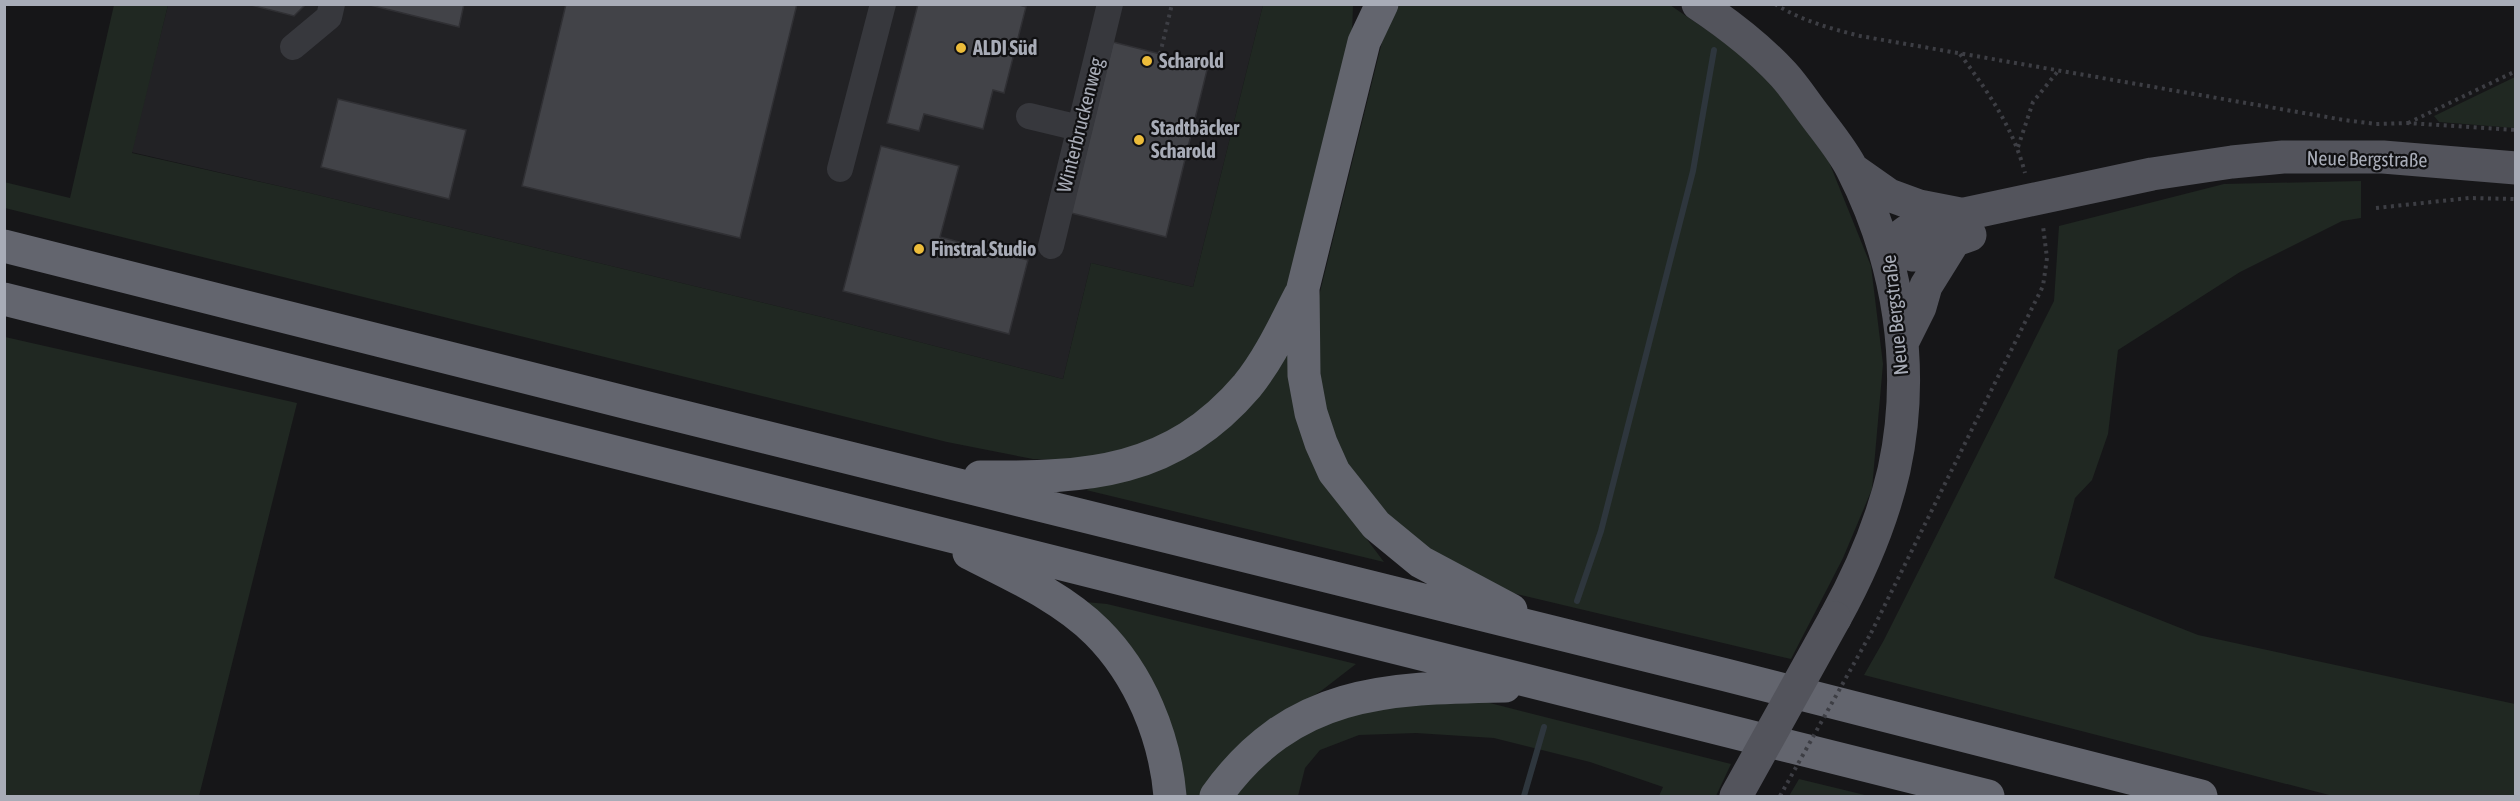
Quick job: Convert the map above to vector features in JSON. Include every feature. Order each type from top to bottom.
[{"type":"highway","points":[[1364,42],[1365,4]]},
{"type":"highway","points":[[1382,4],[1364,42],[1304,288],[1304,375],[1311,412],[1334,472],[1376,525],[1421,562],[1561,636]]},
{"type":"highway","points":[[4,246],[1561,636],[1726,675],[2201,796]]},
{"type":"highway","points":[[926,476],[1031,478],[1083,475],[1127,465],[1170,448],[1204,426],[1248,385],[1273,347],[1304,288]]},
{"type":"highway","points":[[4,299],[1988,796]]},
{"type":"highway","points":[[925,529],[1028,584],[1096,631],[1119,657],[1150,713],[1162,752],[1170,796]]},
{"type":"highway","points":[[1216,796],[1251,755],[1270,739],[1305,717],[1339,703],[1410,689],[1550,685]]},
{"type":"main road","points":[[1698,4],[1726,23],[1782,74],[1852,168],[1885,248],[1913,255],[1959,228]]},
{"type":"main road","name":"Neue Bergstraße","points":[[1959,228],[2077,191],[2162,173],[2283,157],[2409,158],[2516,168]]},
{"type":"main road","points":[[1852,168],[1889,195],[1919,206],[1959,228]]},
{"type":"main road","points":[[1902,343],[1920,307],[1926,286],[1959,228]]},
{"type":"main road","name":"Neue Bergstraße","points":[[1736,796],[1869,552],[1894,471],[1902,419],[1902,343],[1896,296],[1885,248]]},
{"type":"street","points":[[293,47],[329,17],[332,4]]},
{"type":"street","points":[[840,169],[883,4]]},
{"type":"street","name":"Winterbruckenweg","points":[[1051,246],[1079,128],[1114,18]]},
{"type":"street","points":[[1029,116],[1079,128]]},
{"type":"path","points":[[1160,54],[1172,4]]},
{"type":"path","points":[[1775,4],[1795,17],[1817,26],[1960,54],[2344,120],[2376,124],[2407,123],[2516,130]]},
{"type":"path","points":[[1960,54],[1992,97],[2018,147],[2025,173]]},
{"type":"path","points":[[2407,123],[2516,70]]},
{"type":"path","points":[[2018,147],[2033,102],[2058,71]]},
{"type":"path","points":[[2376,208],[2469,198],[2516,199]]},
{"type":"path","points":[[1780,796],[1871,633],[2043,286],[2047,258],[2043,226]]},
{"type":"shaded area","points":[[114,5],[168,5],[132,153],[301,191],[826,318],[1063,379],[1091,263],[1193,287],[1263,5],[1353,5],[1352,34],[1289,292],[1253,362],[1195,420],[1100,461],[1033,459],[947,442],[5,208],[4,182],[70,198]]},
{"type":"shaded area","points":[[168,5],[1263,5],[1193,287],[1091,263],[1063,379],[826,318],[131,152]]},
{"type":"shaded area","points":[[1398,5],[1670,5],[1755,63],[1827,157],[1871,266],[1883,364],[1872,489],[1843,558],[1791,659],[1508,592],[1420,552],[1357,490],[1328,435],[1311,369],[1318,300],[1382,42]]},
{"type":"shaded area","points":[[2515,77],[2515,128],[2439,122],[2434,116]]},
{"type":"shaded area","points":[[2361,181],[2361,218],[2342,221],[2240,272],[2118,350],[2108,434],[2092,480],[2075,498],[2054,578],[2198,635],[2515,704],[2515,796],[2333,796],[1864,675],[1884,640],[2054,301],[2059,226],[2224,184]]},
{"type":"shaded area","points":[[5,337],[297,403],[199,796],[5,796]]},
{"type":"shaded area","points":[[1289,350],[1335,497],[1384,562],[1086,490],[1159,467]]},
{"type":"shaded area","points":[[1074,601],[1107,604],[1356,664],[1321,691],[1252,734],[1203,796],[1184,796]]},
{"type":"shaded area","points":[[1412,697],[1482,701],[1731,764],[1716,796],[1659,796],[1663,787],[1590,762],[1494,738],[1416,733],[1359,735],[1320,750],[1305,768],[1298,796],[1225,796],[1282,741],[1342,712]]},
{"type":"shaded area","points":[[1799,779],[1869,796],[1789,796]]},
{"type":"building","points":[[247,4],[306,4],[294,16]]},
{"type":"building","points":[[366,4],[464,4],[459,27]]},
{"type":"building","points":[[566,4],[797,4],[740,238],[522,186]]},
{"type":"building","name":"ALDI Süd","points":[[918,4],[1016,4],[1026,7],[1004,93],[993,90],[983,129],[924,114],[919,131],[887,123]]},
{"type":"building","name":"Stadtbäcker Scharold","points":[[1113,42],[1208,66],[1166,237],[1071,213]]},
{"type":"building","points":[[338,99],[466,130],[449,199],[321,167]]},
{"type":"building","name":"Finstral Studio","points":[[881,146],[959,166],[940,237],[1028,260],[1009,334],[843,291]]},
{"type":"waterway","points":[[1577,601],[1601,531],[1693,171],[1714,50]]},
{"type":"waterway","points":[[1524,796],[1544,727]]},
{"type":"place","name":"ALDI Süd","points":[[961,48]]},
{"type":"place","name":"Scharold","points":[[1147,61]]},
{"type":"place","name":"Stadtbäcker Scharold","points":[[1139,140]]},
{"type":"place","name":"Finstral Studio","points":[[919,249]]}]
